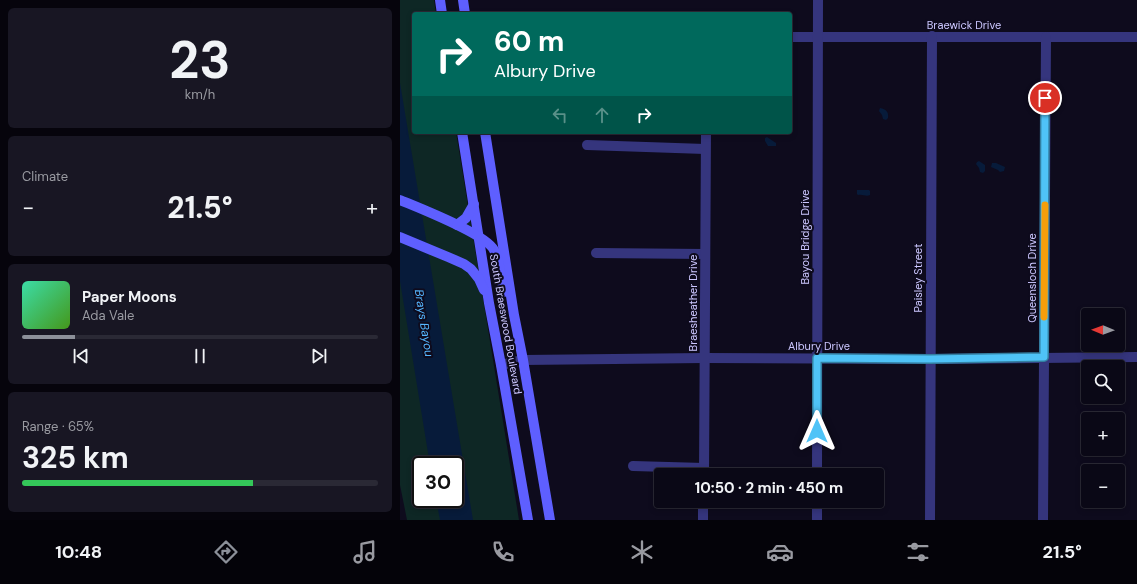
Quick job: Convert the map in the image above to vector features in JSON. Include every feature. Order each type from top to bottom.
[{"type":"main road","points":[[440,0],[442,12]]},
{"type":"main road","points":[[463,0],[465,12]]},
{"type":"main road","name":"South Braeswood Boulevard","points":[[462,134],[489,302],[528,520]]},
{"type":"main road","name":"South Braeswood Boulevard","points":[[485,134],[514,315],[550,520]]},
{"type":"main road","points":[[400,200],[457,225],[490,244],[496,256],[506,300],[514,315]]},
{"type":"main road","points":[[457,225],[464,221],[474,204]]},
{"type":"main road","points":[[400,236],[464,264],[471,269],[479,279],[489,302]]},
{"type":"street","name":"Bayou Bridge Drive","points":[[817,468],[818,0]]},
{"type":"street","name":"Paisley Street","points":[[930,520],[932,36]]},
{"type":"street","name":"Queensloch Drive","points":[[1043,520],[1046,36]]},
{"type":"street","name":"Braewick Drive","points":[[792,37],[1137,37]]},
{"type":"street","name":"Braesheather Drive","points":[[704,468],[706,134]]},
{"type":"street","points":[[587,146],[705,149]]},
{"type":"street","points":[[596,253],[705,254]]},
{"type":"street","name":"Albury Drive","points":[[501,364],[523,360],[704,358],[1137,358]]},
{"type":"street","points":[[633,466],[661,468]]},
{"type":"street","points":[[703,520],[704,508]]},
{"type":"street","points":[[816,520],[817,508]]},
{"type":"green space","points":[[400,0],[434,0],[436,12],[412,12],[412,134],[456,134],[519,520],[407,520],[400,485]]},
{"type":"water","name":"Brays Bayou","points":[[400,83],[462,456],[429,456],[400,281]]},
{"type":"water","points":[[880,108],[887,112],[888,118],[886,120],[883,119],[879,111]]},
{"type":"water","points":[[767,137],[776,143],[776,146],[768,146],[765,141],[765,138]]},
{"type":"water","points":[[979,161],[985,165],[985,171],[983,173],[980,172],[976,164]]},
{"type":"water","points":[[992,163],[1005,167],[1004,171],[1000,172],[991,167]]},
{"type":"water","points":[[857,190],[869,190],[870,195],[858,195]]},
{"type":"water","points":[[464,466],[473,520],[440,520],[438,508],[464,508]]},
{"type":"slow traffic","points":[[1044,317],[1045,205]]},
{"type":"route","points":[[817,431],[817,358],[930,359],[1044,357],[1045,98]]}]
